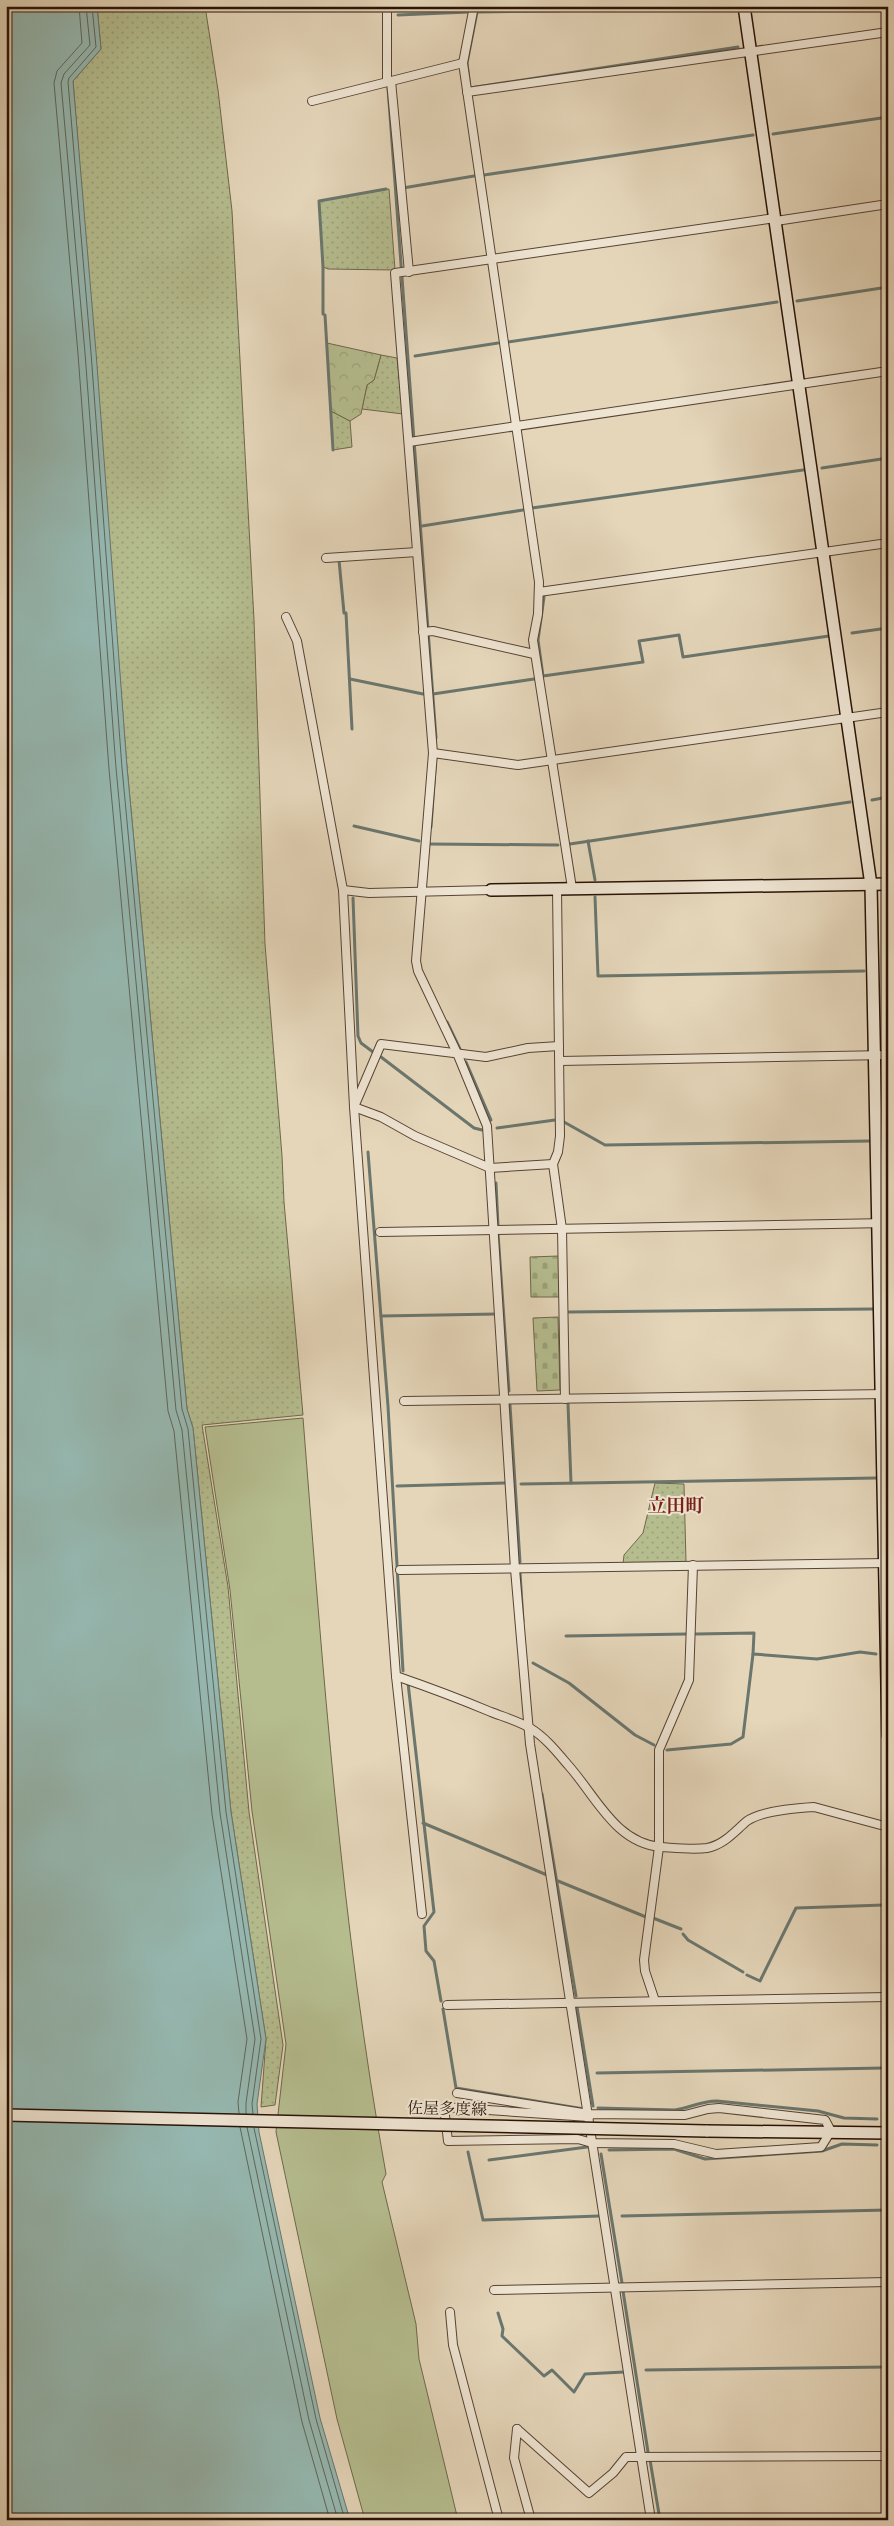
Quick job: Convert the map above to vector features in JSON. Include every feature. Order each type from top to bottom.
[{"type":"street","points":[[390,6],[387,9],[389,82],[403,272]]},
{"type":"street","points":[[474,6],[463,63],[466,92],[540,592],[538,614],[532,640],[572,888]]},
{"type":"street","points":[[744,6],[871,884],[875,1055],[884,1223],[888,1735]]},
{"type":"street","points":[[466,92],[888,32]]},
{"type":"street","points":[[312,101],[463,63]]},
{"type":"street","points":[[650,2520],[642,2456],[570,2002],[529,1728],[515,1569],[487,1126],[457,1053],[418,971],[416,947],[435,753],[427,631],[417,552],[412,442],[395,273],[888,204]]},
{"type":"street","points":[[412,442],[888,371]]},
{"type":"street","points":[[540,592],[888,543]]},
{"type":"street","points":[[326,558],[417,552]]},
{"type":"street","points":[[286,617],[297,641],[344,890],[354,1107],[396,1676],[422,1914]]},
{"type":"street","points":[[427,631],[534,654]]},
{"type":"street","points":[[435,753],[518,765],[888,712]]},
{"type":"street","points":[[344,890],[369,893],[557,888],[888,884]]},
{"type":"street","points":[[557,888],[560,1136],[558,1152],[553,1164],[562,1230],[565,1399]]},
{"type":"street","points":[[354,1107],[381,1044],[486,1057],[528,1048],[559,1046]]},
{"type":"street","points":[[560,1061],[888,1055]]},
{"type":"street","points":[[354,1107],[382,1117],[415,1136],[490,1168],[553,1164]]},
{"type":"street","points":[[380,1232],[884,1223]]},
{"type":"street","points":[[404,1402],[885,1394]]},
{"type":"street","points":[[400,1570],[886,1563]]},
{"type":"street","points":[[655,2001],[645,1971],[644,1960],[659,1847],[659,1750],[689,1680],[693,1565]]},
{"type":"street","points":[[396,1676],[456,1696],[529,1728],[541,1736],[569,1765],[605,1814],[633,1840],[659,1847],[707,1848],[720,1844],[748,1821],[767,1814],[814,1807],[888,1827]]},
{"type":"street","points":[[447,2005],[888,1997]]},
{"type":"street","points":[[457,2093],[589,2116]]},
{"type":"street","points":[[444,2107],[589,2116],[685,2115],[719,2108],[825,2120],[830,2131],[821,2148],[725,2153],[706,2153],[674,2144],[592,2143],[578,2139],[448,2141],[444,2107]]},
{"type":"street","name":"佐屋多度線","points":[[6,2115],[706,2131],[888,2133]]},
{"type":"street","points":[[494,2290],[888,2282]]},
{"type":"street","points":[[450,2312],[453,2345],[499,2520]]},
{"type":"street","points":[[531,2520],[514,2458],[517,2429],[589,2493],[613,2473],[626,2457],[888,2456]]},
{"type":"green space","points":[[97,6],[205,6],[218,90],[232,211],[254,620],[265,944],[284,1202],[303,1415],[202,1425],[228,1587],[249,1812],[283,2045],[275,2105],[261,2107],[266,2039],[231,1812],[193,1428],[187,1409],[127,767],[73,81],[101,49]]},
{"type":"green space","points":[[389,189],[395,270],[328,269],[323,267],[319,201]]},
{"type":"green space","points":[[327,343],[381,355],[374,380],[367,385],[361,414],[350,421],[331,411]]},
{"type":"green space","points":[[381,355],[397,358],[403,414],[362,409],[367,385],[374,380]]},
{"type":"green space","points":[[331,411],[350,421],[352,447],[333,450]]},
{"type":"green space","points":[[559,1256],[560,1297],[531,1297],[530,1257]]},
{"type":"green space","points":[[558,1317],[560,1390],[537,1391],[533,1318]]},
{"type":"green space","points":[[303,1418],[335,1797],[357,1986],[386,2174],[382,2182],[416,2324],[419,2359],[458,2520],[365,2520],[337,2419],[276,2132],[286,2044],[252,1811],[230,1590],[205,1427]]},
{"type":"green space","points":[[655,1483],[684,1484],[686,1562],[623,1564],[624,1555],[643,1533]]},
{"type":"water","points":[[6,6],[97,6],[101,49],[73,81],[96,352],[127,767],[187,1409],[193,1428],[231,1812],[266,2039],[257,2104],[259,2132],[320,2418],[350,2520],[6,2520]]},
{"type":"waterway","points":[[595,6],[558,11],[477,12],[467,63],[470,88],[738,47]]},
{"type":"waterway","points":[[398,15],[469,12]]},
{"type":"waterway","points":[[388,88],[436,738]]},
{"type":"waterway","points":[[773,134],[888,117]]},
{"type":"waterway","points":[[484,175],[753,135]]},
{"type":"waterway","points":[[403,188],[474,176]]},
{"type":"waterway","points":[[333,450],[325,315],[323,314],[323,267],[319,201],[386,189]]},
{"type":"waterway","points":[[797,301],[888,287]]},
{"type":"waterway","points":[[508,342],[777,302]]},
{"type":"waterway","points":[[415,356],[498,343]]},
{"type":"waterway","points":[[822,468],[888,458]]},
{"type":"waterway","points":[[532,508],[803,470]]},
{"type":"waterway","points":[[422,526],[523,510]]},
{"type":"waterway","points":[[339,560],[344,613],[346,613],[352,729]]},
{"type":"waterway","points":[[544,597],[538,640],[543,676],[643,662],[639,641],[679,635],[683,657],[829,636]]},
{"type":"waterway","points":[[852,633],[888,628]]},
{"type":"waterway","points":[[350,679],[423,694]]},
{"type":"waterway","points":[[433,694],[534,679]]},
{"type":"waterway","points":[[431,827],[436,754]]},
{"type":"waterway","points":[[872,800],[888,797]]},
{"type":"waterway","points":[[570,844],[850,802]]},
{"type":"waterway","points":[[354,826],[419,841]]},
{"type":"waterway","points":[[588,841],[595,880]]},
{"type":"waterway","points":[[429,844],[558,845]]},
{"type":"waterway","points":[[595,897],[598,976],[864,971]]},
{"type":"waterway","points":[[353,898],[358,1036],[361,1043],[373,1052]]},
{"type":"waterway","points":[[447,1022],[460,1049]]},
{"type":"waterway","points":[[381,1057],[474,1128],[482,1130]]},
{"type":"waterway","points":[[466,1062],[491,1120]]},
{"type":"waterway","points":[[497,1128],[555,1120]]},
{"type":"waterway","points":[[564,1122],[605,1145],[870,1141]]},
{"type":"waterway","points":[[368,1152],[388,1406],[403,1671]]},
{"type":"waterway","points":[[496,1183],[498,1226]]},
{"type":"waterway","points":[[498,1233],[509,1391]]},
{"type":"waterway","points":[[569,1312],[874,1309]]},
{"type":"waterway","points":[[381,1316],[497,1314]]},
{"type":"waterway","points":[[568,1404],[571,1483]]},
{"type":"waterway","points":[[510,1405],[520,1562]]},
{"type":"waterway","points":[[521,1484],[876,1478]]},
{"type":"waterway","points":[[397,1486],[505,1483]]},
{"type":"waterway","points":[[520,1572],[523,1621]]},
{"type":"waterway","points":[[696,1634],[754,1633],[753,1654]]},
{"type":"waterway","points":[[566,1636],[687,1634]]},
{"type":"waterway","points":[[667,1750],[731,1744],[743,1737],[753,1654],[817,1659],[860,1652],[876,1654]]},
{"type":"waterway","points":[[533,1663],[569,1683],[635,1735],[654,1745]]},
{"type":"waterway","points":[[408,1683],[434,1912],[424,1926],[426,1951],[434,1961],[441,2001]]},
{"type":"waterway","points":[[542,1794],[576,1996]]},
{"type":"waterway","points":[[423,1823],[547,1875]]},
{"type":"waterway","points":[[558,1881],[646,1917]]},
{"type":"waterway","points":[[747,1975],[760,1981],[796,1908],[884,1905]]},
{"type":"waterway","points":[[653,1918],[681,1929]]},
{"type":"waterway","points":[[683,1934],[688,1940],[743,1972]]},
{"type":"waterway","points":[[577,2007],[593,2106]]},
{"type":"waterway","points":[[443,2009],[456,2088],[584,2109]]},
{"type":"waterway","points":[[597,2073],[884,2068]]},
{"type":"waterway","points":[[598,2108],[675,2110],[705,2102],[717,2101],[818,2111],[844,2118],[877,2119]]},
{"type":"waterway","points":[[609,2150],[674,2149],[705,2159],[822,2151],[842,2144],[877,2145]]},
{"type":"waterway","points":[[489,2160],[587,2147]]},
{"type":"waterway","points":[[468,2152],[483,2220],[599,2216]]},
{"type":"waterway","points":[[601,2154],[622,2283]]},
{"type":"waterway","points":[[622,2216],[888,2210]]},
{"type":"waterway","points":[[623,2291],[648,2452]]},
{"type":"waterway","points":[[498,2313],[503,2329],[502,2336],[544,2376],[552,2370],[574,2392],[585,2374],[624,2372]]},
{"type":"waterway","points":[[646,2370],[888,2367]]},
{"type":"waterway","points":[[650,2460],[660,2520]]},
{"type":"district","name":"立田町","points":[[676,1505]]}]
